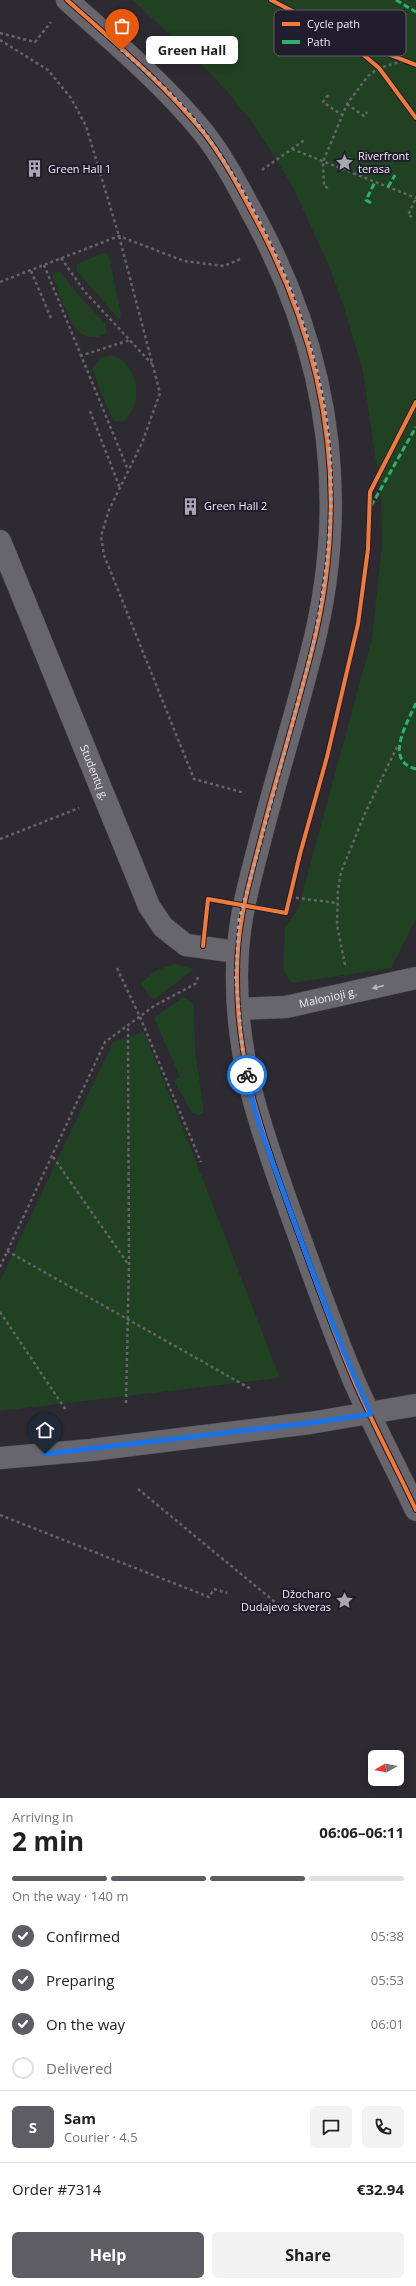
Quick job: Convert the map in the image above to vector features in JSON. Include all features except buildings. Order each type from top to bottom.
[{"type":"street","points":[[68,1],[161,85],[206,135],[238,186],[286,278],[302,321],[314,363],[329,441],[331,526],[322,606],[312,650],[239,921],[237,952],[238,1009],[248,1081],[260,1127],[353,1376],[416,1510]]},
{"type":"street","name":"Studentų g.","points":[[0,541],[149,906],[163,927],[186,945],[203,946],[237,952]]},
{"type":"street","name":"Malonioji g.","points":[[238,1009],[286,1007],[416,978]]},
{"type":"street","points":[[0,1458],[91,1450],[371,1414],[416,1405]]},
{"type":"path","points":[[0,33],[35,42],[68,1]]},
{"type":"path","points":[[0,40],[48,70],[71,98],[86,126],[119,236],[160,393],[142,443],[109,510],[101,536],[104,555],[194,779],[271,800]]},
{"type":"path","points":[[328,188],[324,186],[323,162],[347,104],[368,76],[380,68],[403,61]]},
{"type":"path","points":[[328,95],[323,102],[342,115]]},
{"type":"path","points":[[347,104],[364,116],[367,112]]},
{"type":"path","points":[[238,186],[306,139]]},
{"type":"path","points":[[292,149],[416,198],[408,215],[412,217]]},
{"type":"path","points":[[0,282],[119,236],[184,260],[224,266],[242,258]]},
{"type":"path","points":[[61,258],[85,292],[153,364]]},
{"type":"path","points":[[44,265],[128,471]]},
{"type":"path","points":[[31,270],[51,318]]},
{"type":"path","points":[[80,356],[130,340]]},
{"type":"path","points":[[90,411],[120,488]]},
{"type":"path","points":[[350,993],[341,950],[337,903],[341,872],[375,792],[398,745]]},
{"type":"path","points":[[0,839],[105,797]]},
{"type":"path","points":[[290,897],[337,903]]},
{"type":"path","points":[[0,1267],[105,1042],[140,1016],[195,984],[201,973],[203,946]]},
{"type":"path","points":[[117,968],[140,1016],[201,1162]]},
{"type":"path","points":[[126,1403],[129,1264],[128,1025]]},
{"type":"path","points":[[52,1157],[129,1264]]},
{"type":"path","points":[[8,1251],[127,1320],[251,1389]]},
{"type":"path","points":[[0,1312],[66,1410]]},
{"type":"path","points":[[138,1489],[287,1612]]},
{"type":"path","points":[[0,1515],[209,1597],[214,1589],[227,1593]]},
{"type":"green space","points":[[132,0],[416,0],[416,919],[391,968],[292,983],[283,970],[285,927],[298,909],[372,638],[382,545],[381,497],[363,372],[345,310],[329,266],[292,185],[255,126],[225,89],[188,51]]},
{"type":"green space","points":[[105,252],[109,256],[121,315],[120,319],[77,271],[77,264]]},
{"type":"green space","points":[[55,272],[60,272],[81,298],[105,323],[107,333],[95,337],[86,336],[78,330],[71,321],[61,298],[53,277]]},
{"type":"green space","points":[[111,355],[121,359],[125,363],[134,377],[136,385],[133,409],[123,422],[115,421],[110,415],[92,369],[101,357]]},
{"type":"green space","points":[[175,964],[194,969],[155,999],[149,996],[141,983],[157,970]]},
{"type":"green space","points":[[183,997],[194,1004],[195,1051],[203,1104],[203,1113],[199,1115],[192,1113],[174,1081],[180,1077],[154,1018]]},
{"type":"green space","points":[[144,1032],[280,1378],[0,1411],[0,1281],[113,1042]]},
{"type":"marked path","points":[[396,0],[416,12]]},
{"type":"marked path","points":[[345,169],[351,158]]},
{"type":"marked path","points":[[388,187],[395,175]]},
{"type":"marked path","points":[[371,203],[366,200],[375,182]]},
{"type":"marked path","points":[[371,506],[416,427]]},
{"type":"marked path","points":[[416,703],[404,730],[399,750],[401,758],[406,765],[416,769]]},
{"type":"cycle path","points":[[67,0],[155,80],[188,114],[217,152],[254,216],[280,268],[300,321],[316,375],[326,429],[330,485],[330,540],[323,597],[311,654],[250,878],[241,924],[237,957],[238,1007],[241,1038],[253,1097],[270,1154],[291,1214],[328,1316],[352,1376],[416,1510]]},
{"type":"cycle path","points":[[271,0],[290,10]]},
{"type":"cycle path","points":[[365,56],[379,68],[416,118]]},
{"type":"cycle path","points":[[393,56],[416,65]]},
{"type":"cycle path","points":[[203,946],[208,899],[286,913],[300,854],[327,757],[358,624],[368,549],[370,492],[416,402]]},
{"type":"way so far","points":[[122,50],[161,85],[206,135],[238,186],[270,246],[286,278],[302,321],[314,363],[329,441],[331,526],[322,606],[312,650],[239,921],[236,979],[242,1046],[247,1075]]},
{"type":"place","name":"Green Hall","points":[[122,50]]},
{"type":"place","name":"Riverfront terasa","points":[[345,162]]},
{"type":"place","name":"Green Hall 1","points":[[35,169]]},
{"type":"place","name":"Green Hall 2","points":[[191,506]]},
{"type":"place","name":"Džocharo Dudajevo skveras","points":[[344,1600]]},
{"type":"route","points":[[45,1454],[91,1450],[371,1414],[353,1376],[260,1127],[247,1075]]}]
